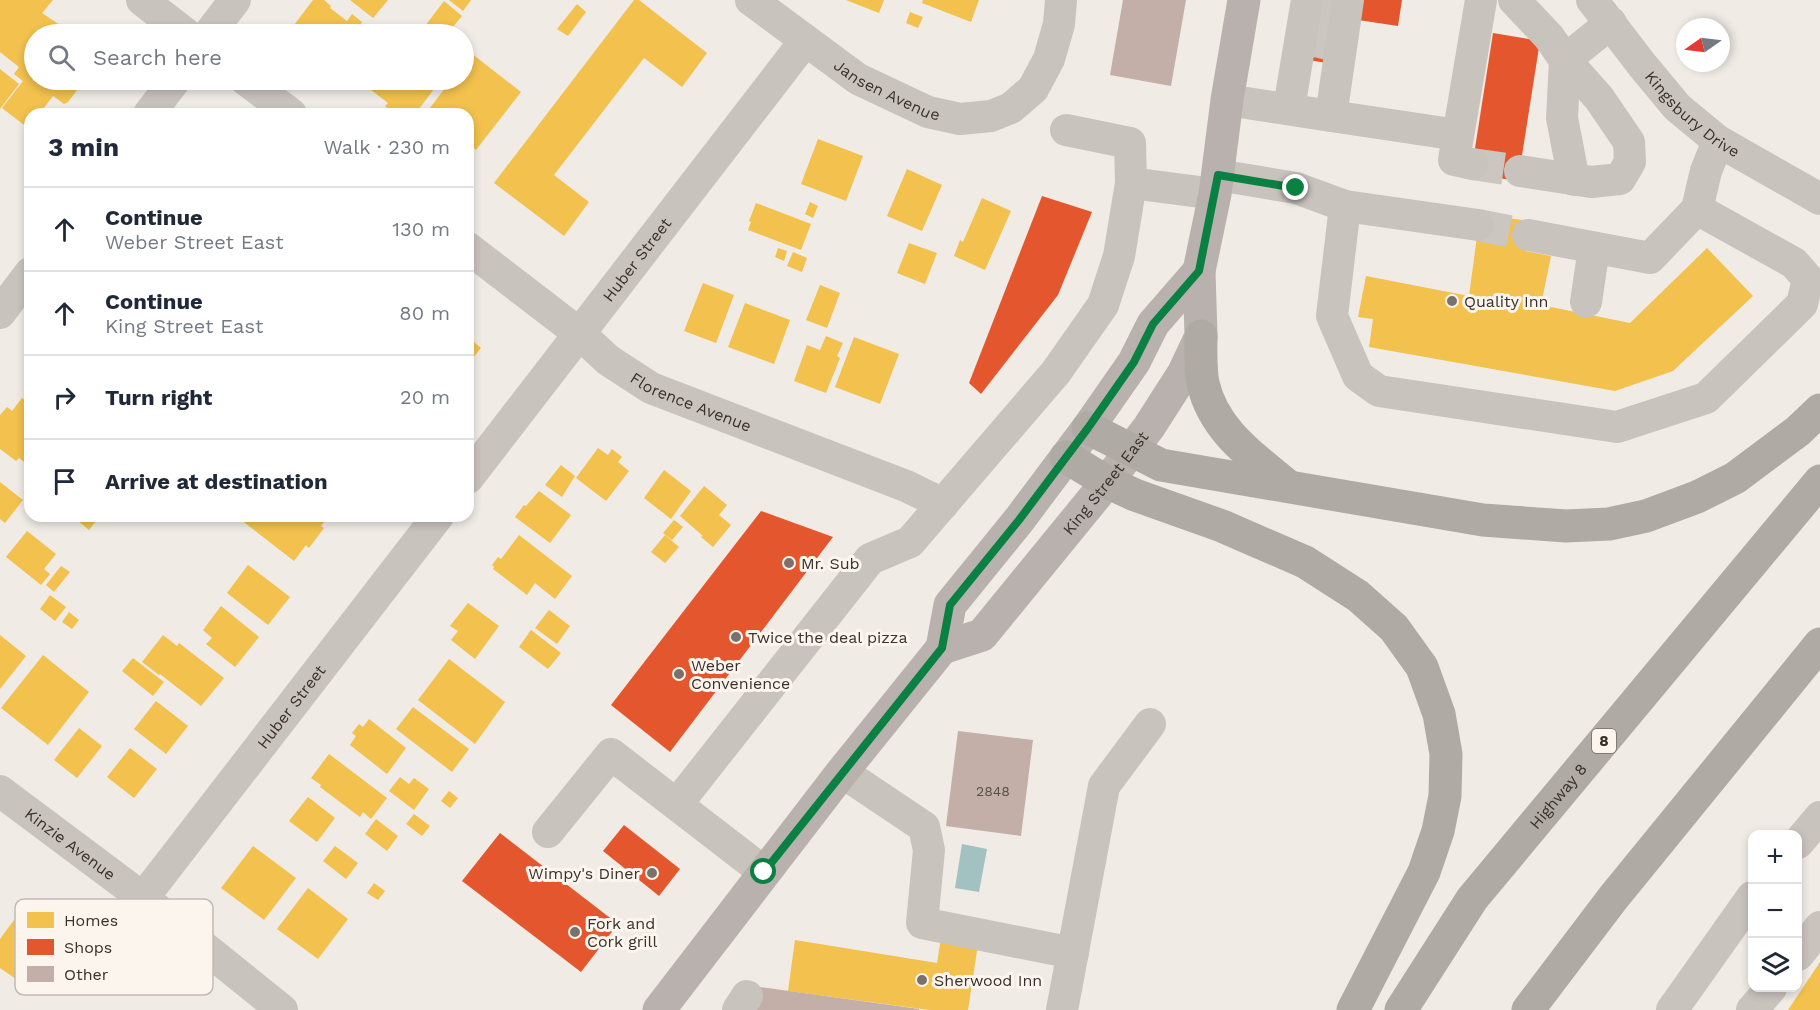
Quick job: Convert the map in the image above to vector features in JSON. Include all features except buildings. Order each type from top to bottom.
[{"type":"highway","points":[[1201,336],[1203,382],[1213,412],[1235,443],[1290,487]]},
{"type":"highway","points":[[1088,428],[1161,465],[1483,520],[1566,526],[1609,524],[1646,516],[1697,497],[1735,478],[1798,431],[1820,410]]},
{"type":"highway","points":[[1066,457],[1107,482],[1135,495],[1222,526],[1305,562],[1359,596],[1394,628],[1422,667],[1439,714],[1446,754],[1445,796],[1438,831],[1424,872],[1353,1010]]},
{"type":"highway","name":"Highway 8","points":[[1401,1010],[1472,899],[1820,482]]},
{"type":"highway","points":[[1528,1010],[1613,898],[1820,644]]},
{"type":"main road","name":"King Street East","points":[[1199,271],[1153,324],[1134,362],[1088,428],[1019,520],[950,605],[942,648],[982,635],[1131,450],[1183,374],[1201,336],[1199,271],[1216,184],[1244,0]]},
{"type":"main road","points":[[659,1010],[842,772],[942,648]]},
{"type":"street","points":[[142,0],[173,24]]},
{"type":"street","points":[[216,24],[235,0]]},
{"type":"street","name":"Jansen Avenue","points":[[751,0],[858,79],[928,112],[960,119],[991,116],[1011,108],[1034,89],[1049,58],[1059,24],[1061,0]]},
{"type":"street","points":[[1227,100],[1331,116],[1462,153],[1481,0]]},
{"type":"street","points":[[1514,0],[1549,37],[1565,60],[1599,98],[1629,142],[1630,162],[1620,179],[1591,182],[1520,171]]},
{"type":"street","points":[[1574,180],[1562,118],[1565,60],[1601,12]]},
{"type":"street","name":"Kingsbury Drive","points":[[1601,12],[1677,107],[1718,141],[1820,199]]},
{"type":"street","points":[[1288,108],[1325,23]]},
{"type":"street","points":[[1325,23],[1331,116]]},
{"type":"street","name":"Huber Street","points":[[474,470],[805,42]]},
{"type":"street","points":[[154,108],[167,90]]},
{"type":"street","points":[[259,90],[283,108]]},
{"type":"street","points":[[677,804],[870,559],[910,542],[1056,372],[1103,305],[1119,256],[1131,183],[1130,143],[1066,130]]},
{"type":"street","points":[[1528,235],[1650,258],[1697,209],[1706,171],[1718,141]]},
{"type":"street","points":[[1131,183],[1296,188],[1345,206],[1478,225]]},
{"type":"street","points":[[1345,206],[1332,316],[1358,376],[1379,391],[1617,427],[1706,398],[1802,304],[1808,279],[1794,263],[1697,209]]},
{"type":"street","points":[[1586,302],[1594,248]]},
{"type":"street","name":"Florence Avenue","points":[[474,253],[580,334],[608,360],[651,388],[906,486],[943,504]]},
{"type":"street","points":[[0,313],[24,281]]},
{"type":"street","name":"Huber Street","points":[[143,898],[433,522]]},
{"type":"street","points":[[1062,1010],[1104,786],[1150,724]]},
{"type":"street","points":[[548,832],[611,754],[764,872]]},
{"type":"street","points":[[842,772],[924,826],[929,850],[922,923],[1073,953]]},
{"type":"street","name":"Kinzie Avenue","points":[[0,791],[143,898]]},
{"type":"street","points":[[1802,837],[1820,817]]},
{"type":"street","points":[[1672,1010],[1748,903]]},
{"type":"street","points":[[1802,949],[1820,927]]},
{"type":"street","name":"Kinzie Avenue","points":[[213,954],[282,1010]]},
{"type":"street","points":[[1752,1010],[1767,992]]},
{"type":"water","points":[[962,844],[987,849],[979,892],[955,888]]},
{"type":"tunnel","points":[[1315,13],[1340,17]]},
{"type":"tunnel","points":[[1311,40],[1336,46]]},
{"type":"tunnel","points":[[1472,164],[1520,171]]},
{"type":"tunnel","points":[[1478,225],[1528,235]]},
{"type":"place","name":"Quality Inn","points":[[1452,301]]},
{"type":"place","name":"Mr. Sub","points":[[789,563]]},
{"type":"place","name":"Twice the deal pizza","points":[[736,637]]},
{"type":"place","name":"Weber Convenience","points":[[679,674]]},
{"type":"place","name":"Wimpy's Diner","points":[[652,873]]},
{"type":"place","name":"Fork and Cork grill","points":[[575,932]]},
{"type":"place","name":"Sherwood Inn","points":[[922,980]]},
{"type":"route","points":[[764,872],[942,648],[950,605],[1019,520],[1088,428],[1134,362],[1153,324],[1199,271],[1218,175],[1296,188]]}]
